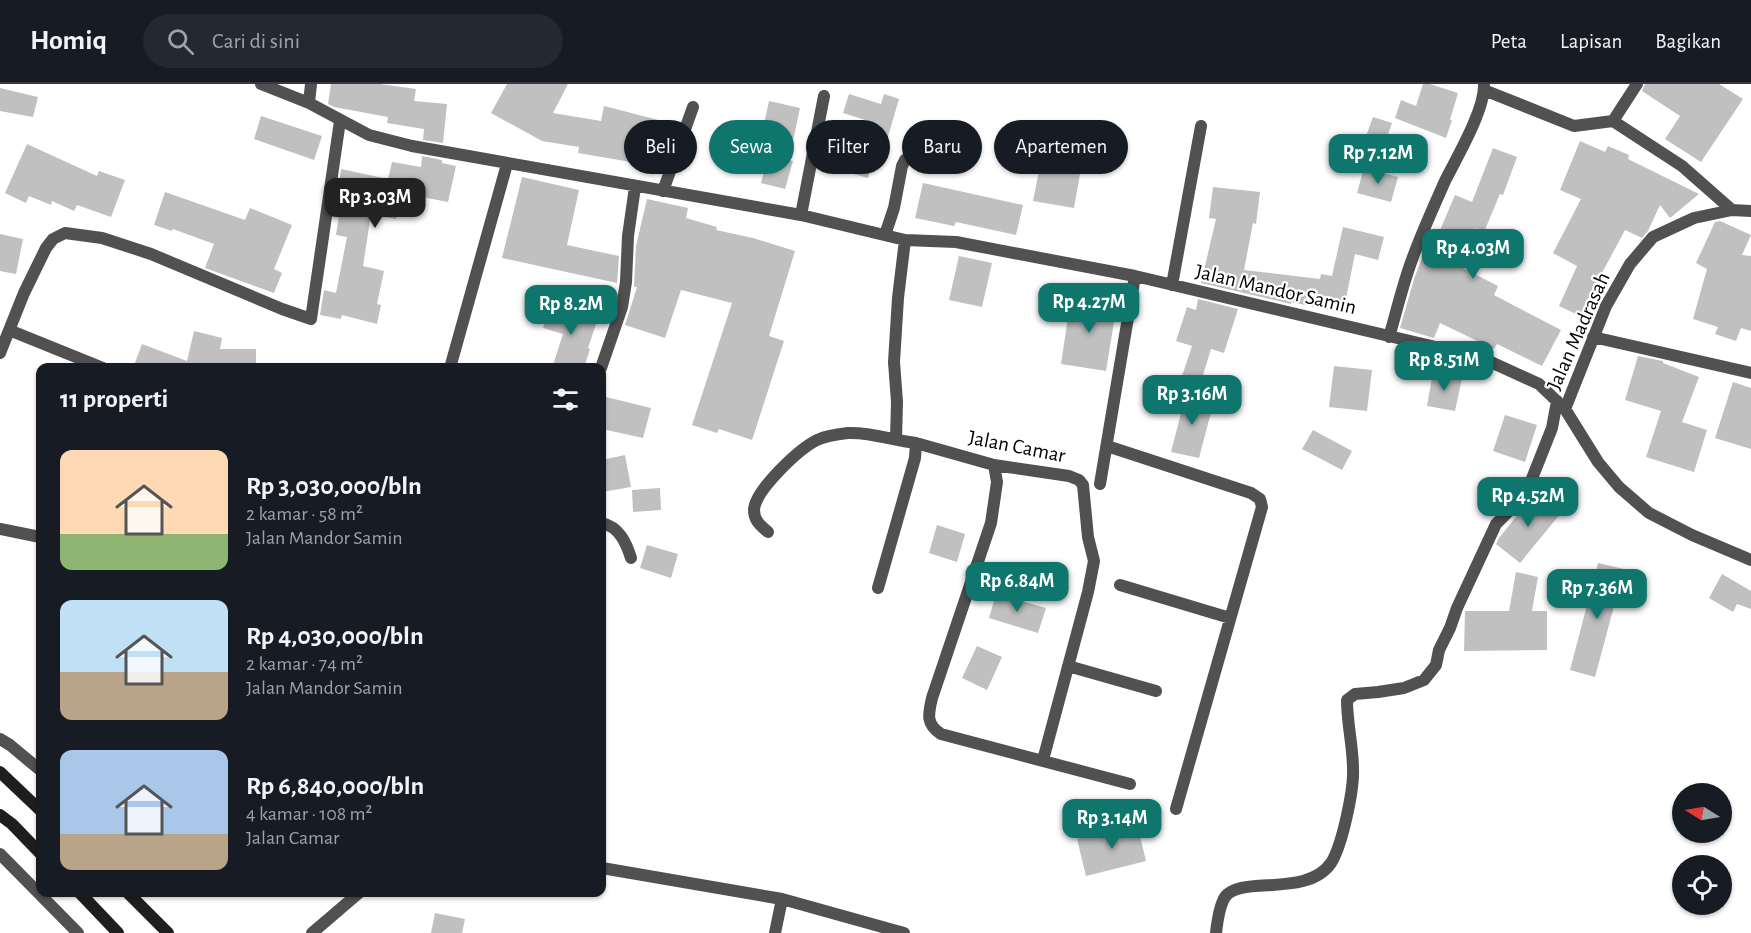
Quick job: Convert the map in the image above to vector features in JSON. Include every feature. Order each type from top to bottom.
[{"type":"main road","points":[[0,772],[36,806]]},
{"type":"main road","points":[[0,815],[36,849]]},
{"type":"main road","points":[[84,897],[118,933]]},
{"type":"main road","points":[[132,897],[168,933]]},
{"type":"street","name":"Jalan Mandor Samin","points":[[261,84],[309,103],[369,135],[412,146],[801,215],[905,240],[956,242],[1135,276],[1482,358],[1539,384],[1561,405],[1598,462],[1619,487],[1649,513],[1692,535],[1751,560]]},
{"type":"street","points":[[309,103],[310,84]]},
{"type":"street","points":[[1614,121],[1637,84]]},
{"type":"street","points":[[1389,336],[1412,259],[1471,127],[1484,87],[1574,126],[1614,121],[1682,166],[1732,210]]},
{"type":"street","points":[[801,215],[824,96]]},
{"type":"street","points":[[663,191],[693,107]]},
{"type":"street","points":[[0,353],[45,248],[53,239],[65,233],[79,233],[102,238],[151,254],[311,319],[340,121]]},
{"type":"street","points":[[1172,285],[1201,126]]},
{"type":"street","points":[[451,363],[507,164]]},
{"type":"street","points":[[885,235],[902,171]]},
{"type":"street","points":[[603,363],[622,307],[635,187]]},
{"type":"street","name":"Jalan Madrasah","points":[[1216,933],[1225,897],[1238,888],[1288,885],[1322,873],[1332,862],[1340,843],[1354,771],[1347,719],[1347,700],[1355,694],[1404,688],[1424,680],[1436,665],[1439,650],[1496,524],[1518,502],[1531,481],[1561,405],[1606,306],[1630,264],[1653,237],[1694,218],[1732,210],[1751,211]]},
{"type":"street","points":[[896,439],[897,402],[894,362],[905,240]]},
{"type":"street","points":[[1100,484],[1135,276]]},
{"type":"street","points":[[9,330],[92,363]]},
{"type":"street","points":[[1593,337],[1751,373]]},
{"type":"street","name":"Jalan Camar","points":[[768,532],[757,523],[754,510],[758,498],[784,465],[797,453],[819,439],[848,434],[875,434],[994,465],[1069,476],[1079,480],[1083,485],[1088,537],[1094,561],[1088,592],[1043,760]]},
{"type":"street","points":[[878,588],[915,458],[916,443]]},
{"type":"street","points":[[1107,446],[1251,493],[1260,499],[1262,507],[1176,809]]},
{"type":"street","points":[[994,465],[997,482],[991,523],[932,698],[929,721],[941,734],[1130,784]]},
{"type":"street","points":[[606,524],[619,532],[631,558]]},
{"type":"street","points":[[0,529],[36,536]]},
{"type":"street","points":[[1120,585],[1230,618]]},
{"type":"street","points":[[1068,666],[1156,691]]},
{"type":"street","points":[[0,739],[36,767]]},
{"type":"street","points":[[0,854],[36,890]]},
{"type":"street","points":[[606,869],[782,899],[904,933]]},
{"type":"street","points":[[42,897],[78,933]]},
{"type":"street","points":[[312,933],[354,897]]},
{"type":"street","points":[[775,933],[782,899]]},
{"type":"building","points":[[331,84],[380,84],[416,89],[414,101],[447,104],[443,143],[423,140],[424,129],[387,123],[388,117],[328,104]]},
{"type":"building","points":[[507,84],[568,84],[553,113],[601,121],[604,106],[658,120],[624,120],[624,161],[578,153],[579,147],[542,141],[491,113]]},
{"type":"building","points":[[1423,84],[1458,93],[1446,138],[1395,118],[1401,100],[1416,106]]},
{"type":"building","points":[[1645,84],[1719,84],[1743,99],[1701,162],[1665,139],[1680,116],[1642,91]]},
{"type":"building","points":[[0,88],[38,97],[33,117],[0,111]]},
{"type":"building","points":[[849,94],[881,104],[884,94],[899,99],[890,130],[890,120],[865,120],[843,113]]},
{"type":"building","points":[[769,101],[800,108],[794,136],[794,120],[765,120]]},
{"type":"building","points":[[261,116],[322,136],[314,160],[254,139]]},
{"type":"building","points":[[1373,117],[1392,123],[1381,154],[1362,147]]},
{"type":"building","points":[[1580,141],[1605,152],[1608,146],[1629,155],[1628,159],[1699,194],[1670,218],[1660,205],[1648,231],[1642,238],[1625,230],[1587,301],[1597,305],[1591,321],[1559,306],[1577,266],[1553,253],[1581,199],[1560,190]]},
{"type":"building","points":[[27,144],[97,176],[99,171],[125,180],[111,217],[77,205],[74,211],[52,201],[51,205],[29,196],[26,203],[5,193]]},
{"type":"building","points":[[1493,148],[1517,157],[1503,195],[1500,194],[1484,232],[1475,228],[1457,265],[1498,286],[1494,295],[1561,330],[1542,366],[1497,344],[1494,349],[1440,323],[1434,338],[1400,328],[1414,279],[1429,239],[1435,242],[1455,195],[1472,202]]},
{"type":"building","points":[[422,156],[442,160],[442,163],[456,166],[448,202],[401,193],[396,219],[371,214],[363,266],[384,271],[377,304],[381,305],[377,324],[342,315],[341,319],[320,315],[324,290],[336,293],[347,237],[336,235],[340,208],[336,207],[341,169],[388,179],[392,162],[421,167]]},
{"type":"building","points":[[1364,168],[1398,177],[1391,202],[1357,193]]},
{"type":"building","points":[[763,174],[789,174],[785,189],[761,183]]},
{"type":"building","points":[[854,174],[869,174],[868,178]]},
{"type":"building","points":[[1038,174],[1080,174],[1074,208],[1033,201]]},
{"type":"building","points":[[522,177],[579,190],[567,245],[619,256],[617,283],[502,258]]},
{"type":"building","points":[[923,183],[1023,205],[1016,235],[956,222],[954,226],[915,218]]},
{"type":"building","points":[[1213,187],[1260,192],[1256,224],[1253,223],[1244,270],[1320,279],[1321,274],[1332,276],[1343,227],[1384,237],[1378,260],[1355,254],[1343,313],[1291,302],[1291,304],[1201,283],[1216,219],[1209,218]]},
{"type":"building","points":[[165,192],[245,220],[250,208],[292,225],[274,269],[282,273],[274,293],[205,268],[214,244],[173,229],[172,231],[154,225]]},
{"type":"building","points":[[647,199],[688,208],[686,218],[717,227],[716,230],[795,251],[769,336],[784,341],[752,440],[719,429],[717,433],[692,425],[732,303],[681,290],[665,338],[625,325],[637,287],[634,287],[636,246]]},
{"type":"building","points":[[1720,221],[1751,235],[1742,255],[1751,256],[1751,331],[1741,328],[1736,341],[1715,334],[1718,327],[1693,319],[1707,269],[1696,263],[1715,222]]},
{"type":"building","points":[[0,234],[23,239],[16,274],[0,271]]},
{"type":"building","points":[[959,256],[992,263],[982,307],[949,300]]},
{"type":"building","points":[[1071,297],[1117,304],[1106,371],[1061,364]]},
{"type":"building","points":[[1198,299],[1238,309],[1224,353],[1211,349],[1198,391],[1179,385],[1192,346],[1176,341],[1187,307],[1196,310]]},
{"type":"building","points":[[552,303],[598,318],[586,363],[554,363],[563,334],[543,328]]},
{"type":"building","points":[[194,331],[222,338],[220,349],[256,349],[256,363],[135,363],[142,344],[187,361]]},
{"type":"building","points":[[1638,356],[1663,361],[1663,363],[1699,377],[1682,422],[1707,430],[1694,472],[1646,457],[1661,411],[1625,400]]},
{"type":"building","points":[[1334,366],[1372,370],[1367,411],[1329,407]]},
{"type":"building","points":[[1433,372],[1462,378],[1455,411],[1427,406]]},
{"type":"building","points":[[1733,382],[1751,388],[1751,449],[1715,438]]},
{"type":"building","points":[[1186,394],[1214,401],[1199,458],[1171,452]]},
{"type":"building","points":[[606,397],[651,408],[643,438],[606,430]]},
{"type":"building","points":[[1505,415],[1537,425],[1525,462],[1493,451]]},
{"type":"building","points":[[1313,430],[1352,451],[1342,470],[1302,449]]},
{"type":"building","points":[[625,455],[631,487],[606,491],[606,459]]},
{"type":"building","points":[[660,488],[661,510],[633,512],[632,490]]},
{"type":"building","points":[[1536,492],[1561,513],[1520,563],[1496,544]]},
{"type":"building","points":[[937,525],[965,534],[957,562],[929,553]]},
{"type":"building","points":[[647,545],[678,554],[671,578],[640,568]]},
{"type":"building","points":[[1598,563],[1624,569],[1595,677],[1570,670]]},
{"type":"building","points":[[1516,572],[1538,577],[1532,611],[1547,611],[1547,650],[1464,651],[1465,611],[1509,611]]},
{"type":"building","points":[[1722,574],[1751,591],[1751,609],[1737,604],[1733,612],[1709,598]]},
{"type":"building","points":[[996,594],[1046,608],[1038,633],[989,618]]},
{"type":"building","points":[[977,646],[1002,657],[987,690],[962,678]]},
{"type":"building","points":[[1137,824],[1146,861],[1086,876],[1077,839]]},
{"type":"building","points":[[435,913],[465,919],[462,933],[431,933]]}]
